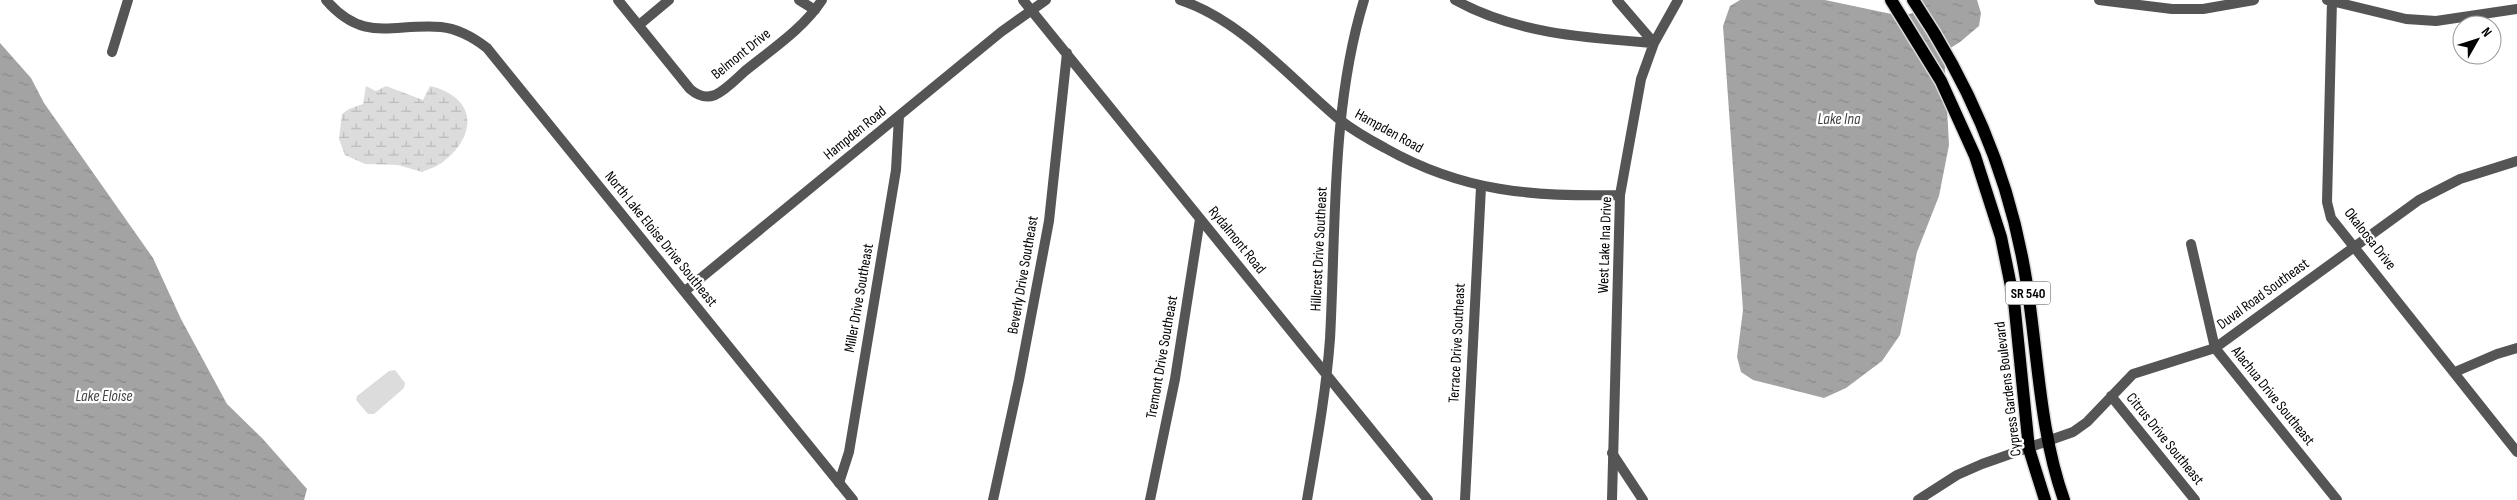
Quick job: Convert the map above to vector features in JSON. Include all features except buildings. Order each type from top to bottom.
[{"type":"main road","name":"Cypress Gardens Boulevard","points":[[1891,0],[1942,81],[1975,156],[2001,237],[2014,301],[2029,449],[2045,500]]},
{"type":"main road","name":"SR 540","points":[[1913,0],[1954,67],[1975,109],[1991,149],[2018,239],[2049,441],[2064,500]]},
{"type":"street","points":[[112,52],[128,0]]},
{"type":"street","name":"North Lake Eloise Drive Southeast","points":[[326,0],[339,13],[359,26],[379,29],[442,27],[460,31],[475,38],[487,48],[853,500]]},
{"type":"street","name":"Belmont Drive","points":[[618,0],[690,89],[707,97],[722,90],[815,10],[822,0]]},
{"type":"street","points":[[639,25],[669,0]]},
{"type":"street","points":[[799,0],[815,10]]},
{"type":"street","name":"Rydalmont Road","points":[[1023,0],[1428,500]]},
{"type":"street","name":"Hampden Road","points":[[685,291],[1030,9],[1046,0]]},
{"type":"street","name":"Hampden Road","points":[[1180,0],[1217,18],[1237,31],[1314,95],[1341,121],[1367,138],[1418,165],[1481,187],[1516,193],[1568,196],[1620,195]]},
{"type":"street","name":"Hillcrest Drive Southeast","points":[[1307,500],[1323,406],[1330,342],[1341,121],[1354,39],[1364,0]]},
{"type":"street","points":[[1455,0],[1515,24],[1543,31],[1654,43]]},
{"type":"street","points":[[1617,0],[1654,43]]},
{"type":"street","name":"West Lake Ina Drive","points":[[1612,500],[1620,195],[1636,101],[1654,43],[1678,0]]},
{"type":"street","points":[[2099,0],[2147,7],[2254,0]]},
{"type":"street","points":[[2330,0],[2406,20],[2436,21],[2517,9]]},
{"type":"street","name":"Okaloosa Drive","points":[[2330,0],[2328,202],[2332,218],[2517,452]]},
{"type":"street","name":"Beverly Drive Southeast","points":[[993,500],[1049,221],[1067,53]]},
{"type":"street","name":"Miller Drive Southeast","points":[[839,483],[849,452],[896,170],[899,116]]},
{"type":"street","name":"Duval Road Southeast","points":[[1918,500],[1957,475],[2080,428],[2133,374],[2215,348],[2353,246],[2436,189],[2466,176],[2517,161]]},
{"type":"street","name":"Terrace Drive Southeast","points":[[1465,500],[1481,187]]},
{"type":"street","name":"Tremont Drive Southeast","points":[[1150,500],[1175,379],[1200,219]]},
{"type":"street","name":"Alachua Drive Southeast","points":[[2191,244],[2215,348],[2337,500]]},
{"type":"street","points":[[2455,372],[2497,354],[2517,348]]},
{"type":"street","name":"Citrus Drive Southeast","points":[[2111,396],[2195,500]]},
{"type":"street","points":[[1612,453],[1644,500]]},
{"type":"green space","points":[[366,86],[376,91],[386,86],[423,100],[430,86],[445,91],[464,107],[467,129],[463,140],[443,162],[422,172],[398,165],[365,164],[345,155],[339,139],[342,114],[349,109],[363,104]]},
{"type":"green space","points":[[395,370],[405,383],[404,388],[374,414],[368,414],[356,400],[357,396],[389,371]]},
{"type":"water","name":"Lake Ina","points":[[1740,0],[1825,0],[1901,16],[1913,13],[1920,0],[1977,0],[1981,13],[1979,26],[1960,42],[1944,52],[1949,145],[1939,196],[1917,252],[1900,335],[1882,361],[1846,388],[1824,398],[1753,380],[1741,372],[1737,357],[1743,310],[1723,26],[1730,6]]},
{"type":"water","name":"Lake Eloise","points":[[0,43],[31,78],[44,103],[153,258],[181,319],[227,404],[262,438],[307,489],[304,500],[0,500]]}]
